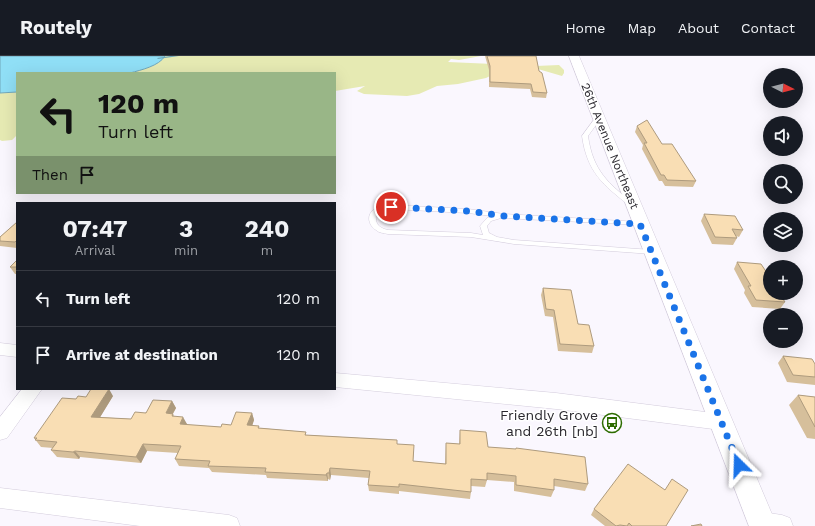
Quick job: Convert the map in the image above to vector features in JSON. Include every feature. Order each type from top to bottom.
[{"type":"street","name":"26th Avenue Northeast","points":[[574,56],[640,224],[721,422],[769,525]]},
{"type":"street","points":[[0,349],[16,351]]},
{"type":"street","points":[[336,380],[556,401],[721,422]]},
{"type":"street","points":[[0,432],[31,390]]},
{"type":"street","points":[[0,498],[229,526]]},
{"type":"lane","points":[[598,118],[585,136],[595,170],[599,178],[634,206]]},
{"type":"lane","points":[[640,224],[504,216],[468,211],[391,207],[378,210],[374,214],[372,220],[374,225],[379,230],[388,232],[471,235],[500,239],[652,252]]},
{"type":"lane","points":[[500,239],[486,234],[483,226],[489,219],[504,216]]},
{"type":"green space","points":[[165,56],[481,56],[459,60],[451,59],[448,62],[536,66],[559,65],[564,70],[564,73],[562,76],[538,69],[496,73],[486,78],[458,84],[437,86],[419,94],[407,96],[364,94],[357,91],[365,86],[336,91],[336,72],[134,72],[154,65]]},
{"type":"green space","points":[[16,92],[16,136],[12,140],[0,140],[0,93]]},
{"type":"water","points":[[0,56],[165,56],[154,65],[134,72],[16,72],[16,92],[0,93]]},
{"type":"building","points":[[487,56],[536,56],[539,71],[542,73],[547,93],[533,92],[531,84],[490,82],[490,66]]},
{"type":"building","points":[[647,120],[662,144],[672,144],[696,181],[667,180],[664,175],[661,175],[644,143],[647,143],[637,126]]},
{"type":"building","points":[[704,214],[735,216],[743,230],[732,229],[737,238],[715,237]]},
{"type":"building","points":[[16,223],[15,242],[0,241],[0,237]]},
{"type":"building","points":[[16,261],[16,267],[10,267]]},
{"type":"building","points":[[737,262],[761,264],[763,267],[763,300],[784,300],[785,302],[756,300],[748,286],[751,286]]},
{"type":"building","points":[[543,288],[571,290],[578,324],[589,325],[594,346],[560,344],[554,310],[546,309]]},
{"type":"building","points":[[783,356],[812,359],[815,364],[815,377],[793,375]]},
{"type":"building","points":[[90,390],[108,390],[91,417],[131,419],[135,412],[146,413],[153,400],[172,401],[166,413],[173,414],[172,416],[183,417],[180,424],[221,427],[222,424],[231,425],[236,412],[252,413],[247,425],[259,426],[258,428],[306,432],[305,435],[397,440],[397,444],[414,445],[413,461],[446,464],[446,443],[460,444],[460,430],[486,432],[488,447],[516,448],[585,457],[588,484],[554,479],[554,490],[516,485],[516,476],[487,473],[487,480],[471,479],[471,492],[399,484],[399,487],[368,485],[370,471],[330,468],[329,473],[326,475],[265,472],[266,468],[208,466],[210,461],[175,459],[181,446],[143,444],[136,457],[51,450],[57,442],[35,440],[37,438],[34,438],[62,398],[76,399],[78,396],[86,397]]},
{"type":"building","points":[[798,395],[815,397],[815,427]]},
{"type":"building","points":[[628,464],[665,490],[672,479],[688,490],[666,526],[632,526],[629,523],[627,526],[616,526],[594,509]]},
{"type":"building","points":[[701,524],[702,526],[691,526]]},
{"type":"waterway","points":[[158,58],[178,56]]},
{"type":"place","name":"Friendly Grove and 26th [nb]","points":[[612,423]]},
{"type":"route","points":[[391,207],[468,211],[504,216],[640,224],[739,465]]}]
